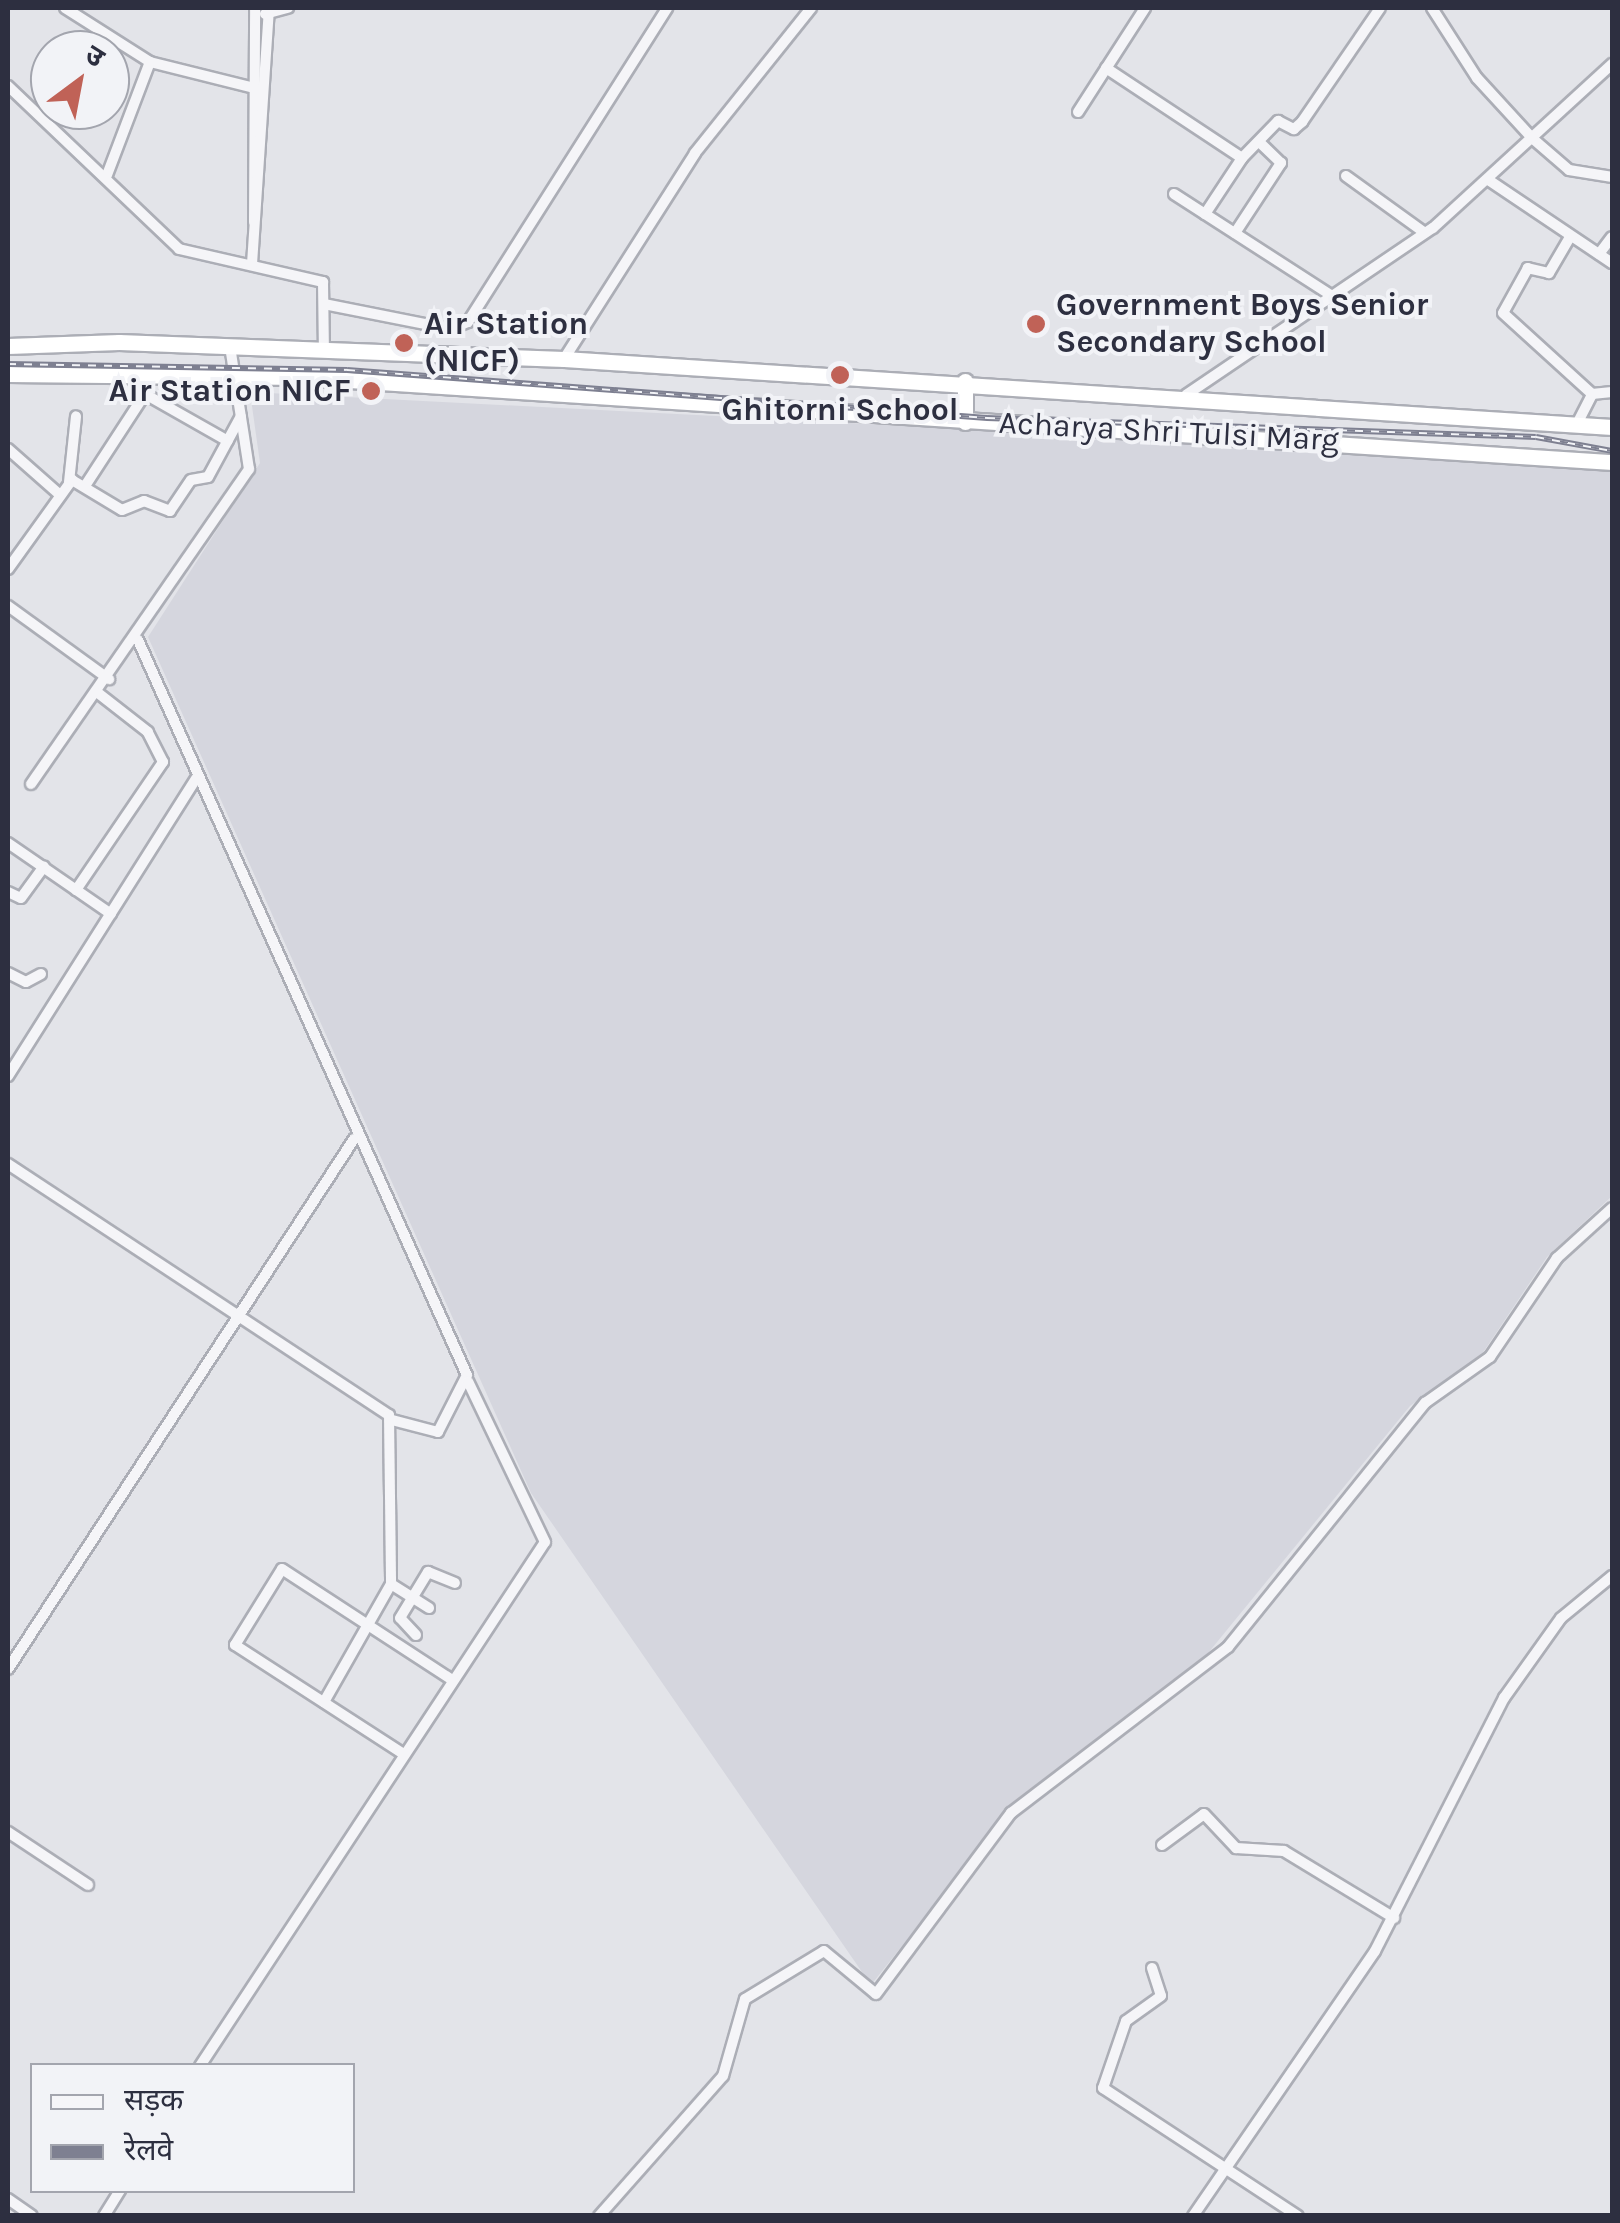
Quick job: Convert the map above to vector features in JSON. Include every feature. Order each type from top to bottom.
[{"type":"highway","name":"Acharya Shri Tulsi Marg","points":[[8,346],[230,346],[564,360],[965,381],[1578,420],[1612,426]]},
{"type":"highway","name":"Acharya Shri Tulsi Marg","points":[[8,374],[232,373],[1612,462]]},
{"type":"highway","points":[[965,381],[966,422]]},
{"type":"street","points":[[65,8],[150,62],[254,88]]},
{"type":"street","points":[[254,222],[255,11],[288,8]]},
{"type":"street","points":[[324,304],[450,328],[468,322],[667,8]]},
{"type":"street","points":[[564,360],[694,153],[811,8]]},
{"type":"street","points":[[1078,112],[1145,8]]},
{"type":"street","points":[[1205,214],[1242,158],[1278,122],[1294,129],[1302,122],[1380,8]]},
{"type":"street","points":[[1432,8],[1477,78],[1532,138],[1569,170],[1612,177]]},
{"type":"street","points":[[252,264],[270,10]]},
{"type":"street","points":[[107,175],[150,62]]},
{"type":"street","points":[[1106,68],[1242,158]]},
{"type":"street","points":[[1186,396],[1336,298],[1425,233],[1490,181],[1532,138],[1610,70]]},
{"type":"street","points":[[8,86],[107,175],[179,249],[318,278],[324,304],[324,351]]},
{"type":"street","points":[[1236,233],[1281,163],[1260,143]]},
{"type":"street","points":[[1346,176],[1425,233]]},
{"type":"street","points":[[1490,181],[1612,263]]},
{"type":"street","points":[[1174,194],[1336,298]]},
{"type":"street","points":[[1599,254],[1612,237]]},
{"type":"street","points":[[1570,238],[1548,273],[1527,270],[1503,313],[1592,394],[1612,392]]},
{"type":"street","points":[[31,784],[138,640],[249,470],[230,346]]},
{"type":"street","points":[[85,486],[145,394],[228,441]]},
{"type":"street","points":[[1578,420],[1592,394]]},
{"type":"street","points":[[8,569],[69,482],[76,416]]},
{"type":"street","points":[[69,482],[85,486],[122,510],[144,501],[167,512],[191,480],[208,476],[241,416]]},
{"type":"street","points":[[8,449],[59,494]]},
{"type":"street","points":[[8,606],[110,679]]},
{"type":"street","points":[[138,640],[196,778],[273,935],[354,1139],[468,1380],[547,1535],[202,2063]]},
{"type":"street","points":[[76,890],[163,762],[148,732],[98,693]]},
{"type":"street","points":[[8,1076],[196,778]]},
{"type":"street","points":[[8,843],[111,914]]},
{"type":"street","points":[[8,892],[21,898],[44,866]]},
{"type":"street","points":[[8,973],[26,982],[41,974]]},
{"type":"street","points":[[8,1669],[236,1314],[354,1139]]},
{"type":"street","points":[[8,1164],[392,1420],[434,1434],[468,1380]]},
{"type":"street","points":[[599,2216],[723,2076],[745,2000],[824,1951],[876,1994],[1012,1813],[1228,1647],[1415,1415],[1490,1357],[1556,1258],[1612,1208]]},
{"type":"street","points":[[324,1702],[372,1626],[391,1584],[392,1420]]},
{"type":"street","points":[[402,1753],[237,1647],[245,1626],[286,1568],[452,1680]]},
{"type":"street","points":[[416,1635],[400,1618],[430,1571],[455,1584]]},
{"type":"street","points":[[1193,2216],[1394,1918],[1504,1698],[1562,1618],[1612,1576]]},
{"type":"street","points":[[391,1584],[429,1608]]},
{"type":"street","points":[[1162,1844],[1204,1814],[1236,1848],[1284,1852],[1394,1918]]},
{"type":"street","points":[[8,1832],[88,1884]]},
{"type":"street","points":[[1152,1968],[1161,1996],[1126,2021],[1102,2085],[1298,2216]]},
{"type":"street","points":[[104,2216],[118,2193]]},
{"type":"street","points":[[8,2199],[32,2216]]},
{"type":"shaded area","points":[[250,392],[1529,458],[1612,472],[1612,1196],[1547,1257],[1482,1354],[1410,1406],[1204,1658],[1008,1812],[871,1985],[531,1493],[148,637],[260,463]]},
{"type":"railway","points":[[8,364],[347,370],[987,418],[1536,437],[1612,451]]},
{"type":"place","name":"Government Boys Senior Secondary School","points":[[1036,324]]},
{"type":"place","name":"Air Station (NICF)","points":[[404,343]]},
{"type":"place","name":"Ghitorni School","points":[[840,375]]},
{"type":"place","name":"Air Station NICF","points":[[371,391]]}]
